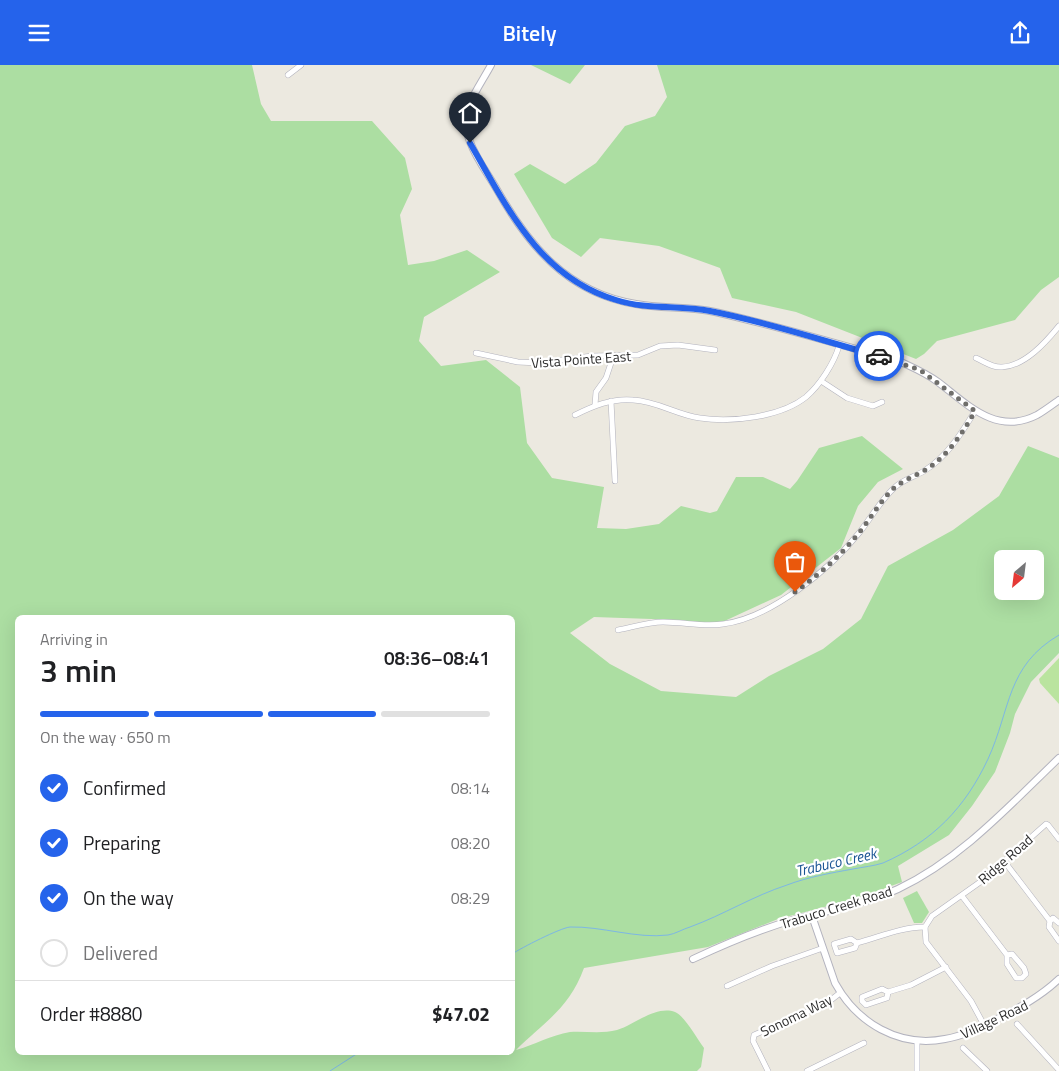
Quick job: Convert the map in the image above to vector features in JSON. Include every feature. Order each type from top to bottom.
[{"type":"street","points":[[288,75],[301,65]]},
{"type":"street","points":[[491,65],[468,106],[466,127],[470,143],[512,216],[531,243],[557,267],[581,284],[614,300],[657,307],[708,311],[750,320],[894,360],[920,370],[986,417],[1009,421],[1023,420],[1036,415],[1059,400]]},
{"type":"street","points":[[976,358],[993,366],[1013,365],[1035,351],[1059,326]]},
{"type":"street","name":"Vista Pointe East","points":[[476,353],[518,362],[539,363],[592,356],[638,355],[660,346],[678,345],[715,350]]},
{"type":"street","points":[[575,415],[595,405],[633,399],[664,405],[698,418],[734,421],[759,416],[786,407],[806,397],[821,381],[839,346]]},
{"type":"street","points":[[595,405],[596,392],[606,378],[613,357]]},
{"type":"street","points":[[821,381],[847,397],[873,406],[882,402]]},
{"type":"street","points":[[611,401],[615,481]]},
{"type":"street","points":[[618,630],[661,622],[703,626],[725,624],[751,617],[795,592],[819,575],[841,555],[882,500],[895,486],[937,462],[955,443],[975,411]]},
{"type":"street","name":"Trabuco Creek Road","points":[[693,959],[759,930],[882,895],[932,870],[968,844],[1059,758]]},
{"type":"street","name":"Ridge Road","points":[[925,927],[932,915],[962,895],[1046,824],[1059,839]]},
{"type":"street","points":[[1004,861],[1050,921],[1049,927],[1059,941]]},
{"type":"street","points":[[962,895],[1007,955],[1007,964],[1016,977],[1022,978],[1026,974],[1024,968],[1012,954],[1007,955]]},
{"type":"street","name":"Village Road","points":[[812,916],[840,993],[850,1006],[876,1027],[894,1035],[917,1041],[946,1039],[984,1025],[1037,998],[1059,981]]},
{"type":"street","points":[[1050,921],[1053,918],[1059,923]]},
{"type":"street","points":[[857,943],[886,935],[905,927],[925,927],[926,941],[971,1001],[984,1025]]},
{"type":"street","points":[[727,986],[772,966],[823,948]]},
{"type":"street","points":[[888,992],[887,998],[866,1005],[862,1001],[862,997],[882,989],[888,992],[911,985],[946,967]]},
{"type":"street","name":"Sonoma Way","points":[[768,1071],[753,1038],[754,1035],[827,1003],[840,993]]},
{"type":"street","points":[[1017,1024],[1059,1070]]},
{"type":"street","points":[[917,1041],[917,1071]]},
{"type":"street","points":[[807,1071],[864,1043]]},
{"type":"street","points":[[963,1048],[987,1071]]},
{"type":"green space","points":[[0,65],[252,65],[261,104],[271,121],[372,121],[405,158],[412,189],[400,215],[408,265],[434,261],[467,250],[500,272],[424,317],[419,341],[441,366],[486,360],[520,387],[527,443],[552,478],[604,487],[597,528],[626,529],[659,524],[681,506],[710,513],[717,511],[736,477],[763,477],[790,489],[819,448],[862,436],[903,469],[878,482],[858,506],[841,548],[781,595],[716,625],[680,620],[594,617],[570,633],[610,664],[661,691],[736,697],[769,676],[823,649],[861,619],[888,566],[953,530],[999,496],[1028,446],[1059,458],[1059,653],[1031,682],[1015,714],[995,772],[949,835],[898,866],[902,882],[859,898],[778,919],[708,947],[584,968],[578,982],[564,1004],[516,1050],[556,1035],[570,1032],[617,1030],[653,1013],[668,1011],[675,1012],[683,1018],[704,1048],[701,1067],[697,1071],[0,1071]]},
{"type":"green space","points":[[531,65],[585,65],[570,84]]},
{"type":"green space","points":[[657,65],[1059,65],[1059,277],[1041,290],[1015,320],[937,341],[916,359],[796,312],[732,298],[720,268],[659,246],[600,238],[581,257],[552,238],[514,174],[530,164],[565,184],[596,163],[625,126],[655,116],[667,97]]},
{"type":"green space","points":[[1059,658],[1059,704],[1040,683],[1039,679]]},
{"type":"green space","points":[[917,891],[929,912],[922,923],[914,923],[903,898]]},
{"type":"waterway","name":"Trabuco Creek","points":[[515,952],[550,934],[570,927],[594,928],[656,936],[671,934],[774,889],[820,875],[880,864],[901,854],[946,821],[969,793],[988,759],[1019,675],[1029,660],[1042,647],[1059,635]]},
{"type":"waterway","name":"Trabuco Creek","points":[[330,1071],[355,1055]]},
{"type":"way so far","points":[[795,592],[819,575],[841,555],[882,500],[895,486],[937,462],[955,443],[975,411],[920,370],[879,356]]},
{"type":"route","points":[[470,143],[512,216],[531,243],[543,256],[581,284],[614,300],[635,305],[708,311],[750,320],[879,356]]}]
